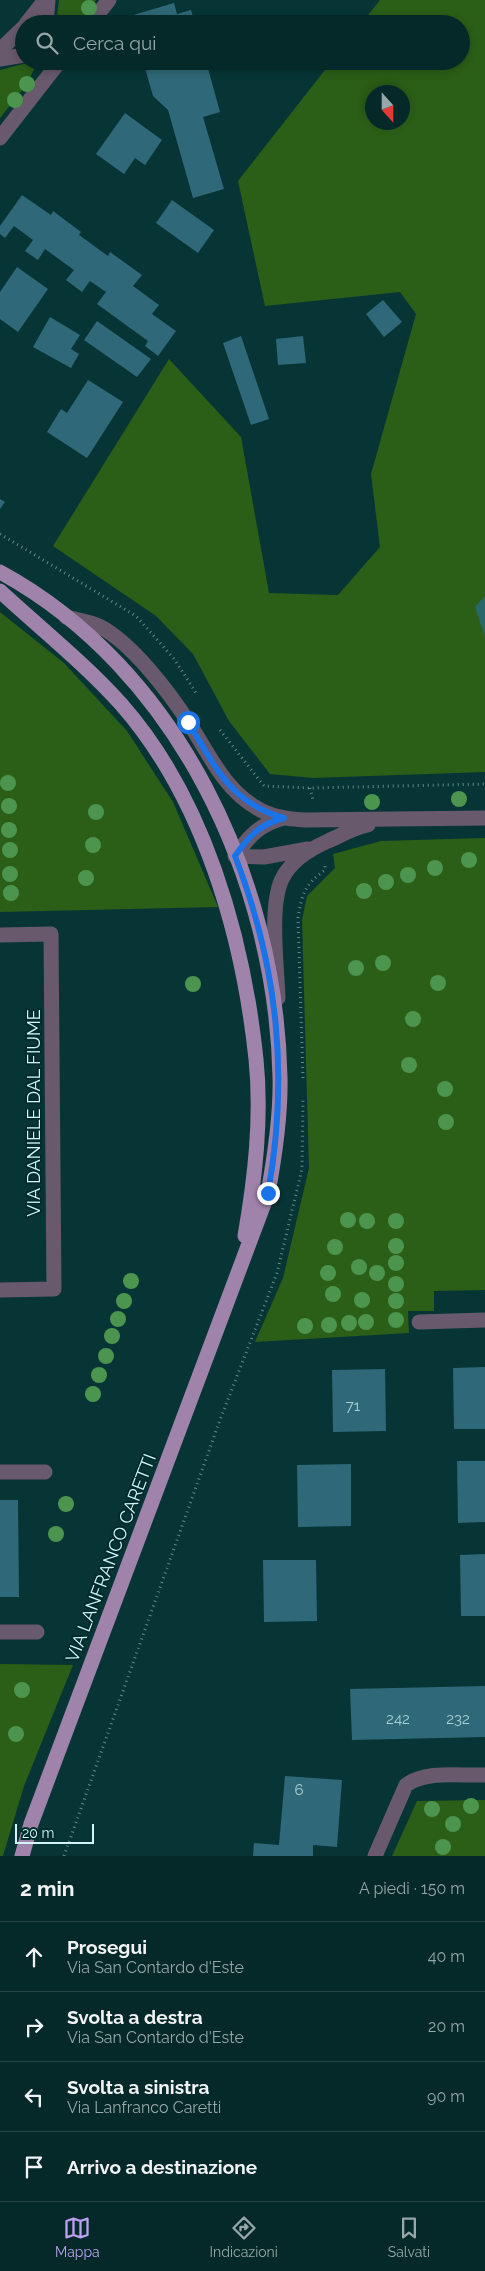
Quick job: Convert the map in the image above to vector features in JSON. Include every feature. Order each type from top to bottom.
[{"type":"main road","name":"VIA LANFRANCO CARETTI","points":[[0,572],[66,617],[121,668],[165,719],[203,781],[235,856],[261,935],[278,1042],[280,1079],[275,1154],[268,1193],[31,1824],[22,1856]]},
{"type":"main road","name":"VIA LANFRANCO CARETTI","points":[[0,591],[98,680],[138,726],[164,762],[192,817],[212,864],[235,939],[256,1060],[257,1142],[253,1189],[239,1274]]},
{"type":"main road","points":[[212,864],[235,856]]},
{"type":"street","points":[[46,0],[46,15]]},
{"type":"street","points":[[33,15],[46,0]]},
{"type":"street","points":[[97,15],[108,0]]},
{"type":"street","points":[[0,50],[15,35]]},
{"type":"street","points":[[0,59],[15,56]]},
{"type":"street","points":[[0,138],[52,70]]},
{"type":"street","points":[[66,617],[98,625],[115,636],[135,656],[170,697],[231,788],[258,810],[284,818],[304,820],[485,818]]},
{"type":"street","points":[[235,856],[250,835],[259,828],[284,818]]},
{"type":"street","points":[[235,856],[264,857],[315,846],[359,827],[404,820]]},
{"type":"street","points":[[278,1042],[275,911],[278,891],[289,868],[315,846]]},
{"type":"street","name":"VIA DANIELE DAL FIUME","points":[[0,935],[51,934],[54,1289],[0,1290]]},
{"type":"street","points":[[418,1322],[485,1320]]},
{"type":"street","points":[[0,1472],[45,1472]]},
{"type":"street","points":[[0,1632],[37,1632]]},
{"type":"street","points":[[375,1856],[406,1785],[412,1781],[427,1777],[485,1775]]},
{"type":"path","points":[[310,788],[485,784]]},
{"type":"green space","points":[[59,0],[96,0],[84,15],[57,15]]},
{"type":"green space","points":[[380,0],[485,0],[485,772],[313,778],[270,774],[229,721],[193,654],[156,616],[53,546],[169,359],[241,437],[269,593],[338,595],[380,547],[371,474],[416,314],[400,292],[265,306],[238,181],[325,70],[470,70],[470,15],[368,15]]},
{"type":"green space","points":[[15,66],[15,70],[34,70],[27,84],[0,118],[0,70]]},
{"type":"green space","points":[[0,612],[64,663],[127,731],[173,802],[218,907],[0,912]]},
{"type":"green space","points":[[485,838],[485,1290],[434,1291],[434,1311],[408,1311],[409,1333],[255,1342],[283,1278],[309,1168],[302,920],[307,896],[335,868],[333,854],[381,841]]},
{"type":"green space","points":[[0,1664],[73,1665],[24,1786],[3,1856],[0,1856]]},
{"type":"green space","points":[[485,1800],[485,1856],[392,1856],[417,1801]]},
{"type":"water","points":[[485,596],[485,637],[475,607]]},
{"type":"building","points":[[174,3],[177,14],[191,10],[192,15],[133,15]]},
{"type":"building","points":[[146,70],[208,70],[220,112],[203,117],[224,189],[193,198],[168,110],[153,96]]},
{"type":"building","points":[[125,113],[162,140],[145,165],[135,158],[124,174],[96,154]]},
{"type":"building","points":[[22,195],[51,215],[53,211],[81,232],[79,235],[108,256],[110,252],[142,275],[133,286],[159,305],[152,314],[176,331],[158,356],[145,346],[148,341],[97,304],[106,292],[90,281],[82,292],[66,280],[74,270],[45,249],[38,260],[25,251],[33,240],[14,226],[5,238],[0,234],[0,226]]},
{"type":"building","points":[[172,200],[214,230],[198,253],[156,223]]},
{"type":"building","points":[[17,267],[48,289],[18,332],[0,319],[0,292]]},
{"type":"building","points":[[383,300],[402,322],[384,337],[366,314]]},
{"type":"building","points":[[50,317],[80,335],[71,349],[79,354],[71,368],[33,347]]},
{"type":"building","points":[[97,321],[151,359],[137,377],[84,340]]},
{"type":"building","points":[[241,336],[269,419],[251,425],[223,343]]},
{"type":"building","points":[[303,336],[306,363],[278,365],[276,339]]},
{"type":"building","points":[[88,380],[123,402],[87,458],[47,432],[61,409],[67,413]]},
{"type":"building","points":[[0,499],[5,502],[0,509]]},
{"type":"building","points":[[485,1367],[485,1429],[454,1429],[453,1368]]},
{"type":"building","points":[[385,1369],[386,1431],[333,1432],[332,1370]]},
{"type":"building","points":[[457,1461],[485,1461],[485,1522],[458,1523]]},
{"type":"building","points":[[351,1464],[351,1526],[298,1527],[297,1465]]},
{"type":"building","points":[[0,1500],[18,1500],[19,1597],[0,1597]]},
{"type":"building","points":[[485,1554],[485,1616],[461,1616],[460,1555]]},
{"type":"building","points":[[263,1560],[316,1560],[317,1621],[264,1622]]},
{"type":"building","points":[[485,1686],[485,1737],[352,1740],[350,1689]]},
{"type":"building","points":[[285,1776],[342,1780],[337,1847],[313,1845],[313,1856],[253,1856],[254,1843],[279,1845]]},
{"type":"route","points":[[188,722],[231,788],[258,810],[284,818],[259,828],[250,835],[235,856],[245,880],[261,935],[278,1042],[280,1079],[278,1118],[275,1154],[268,1193]]}]
